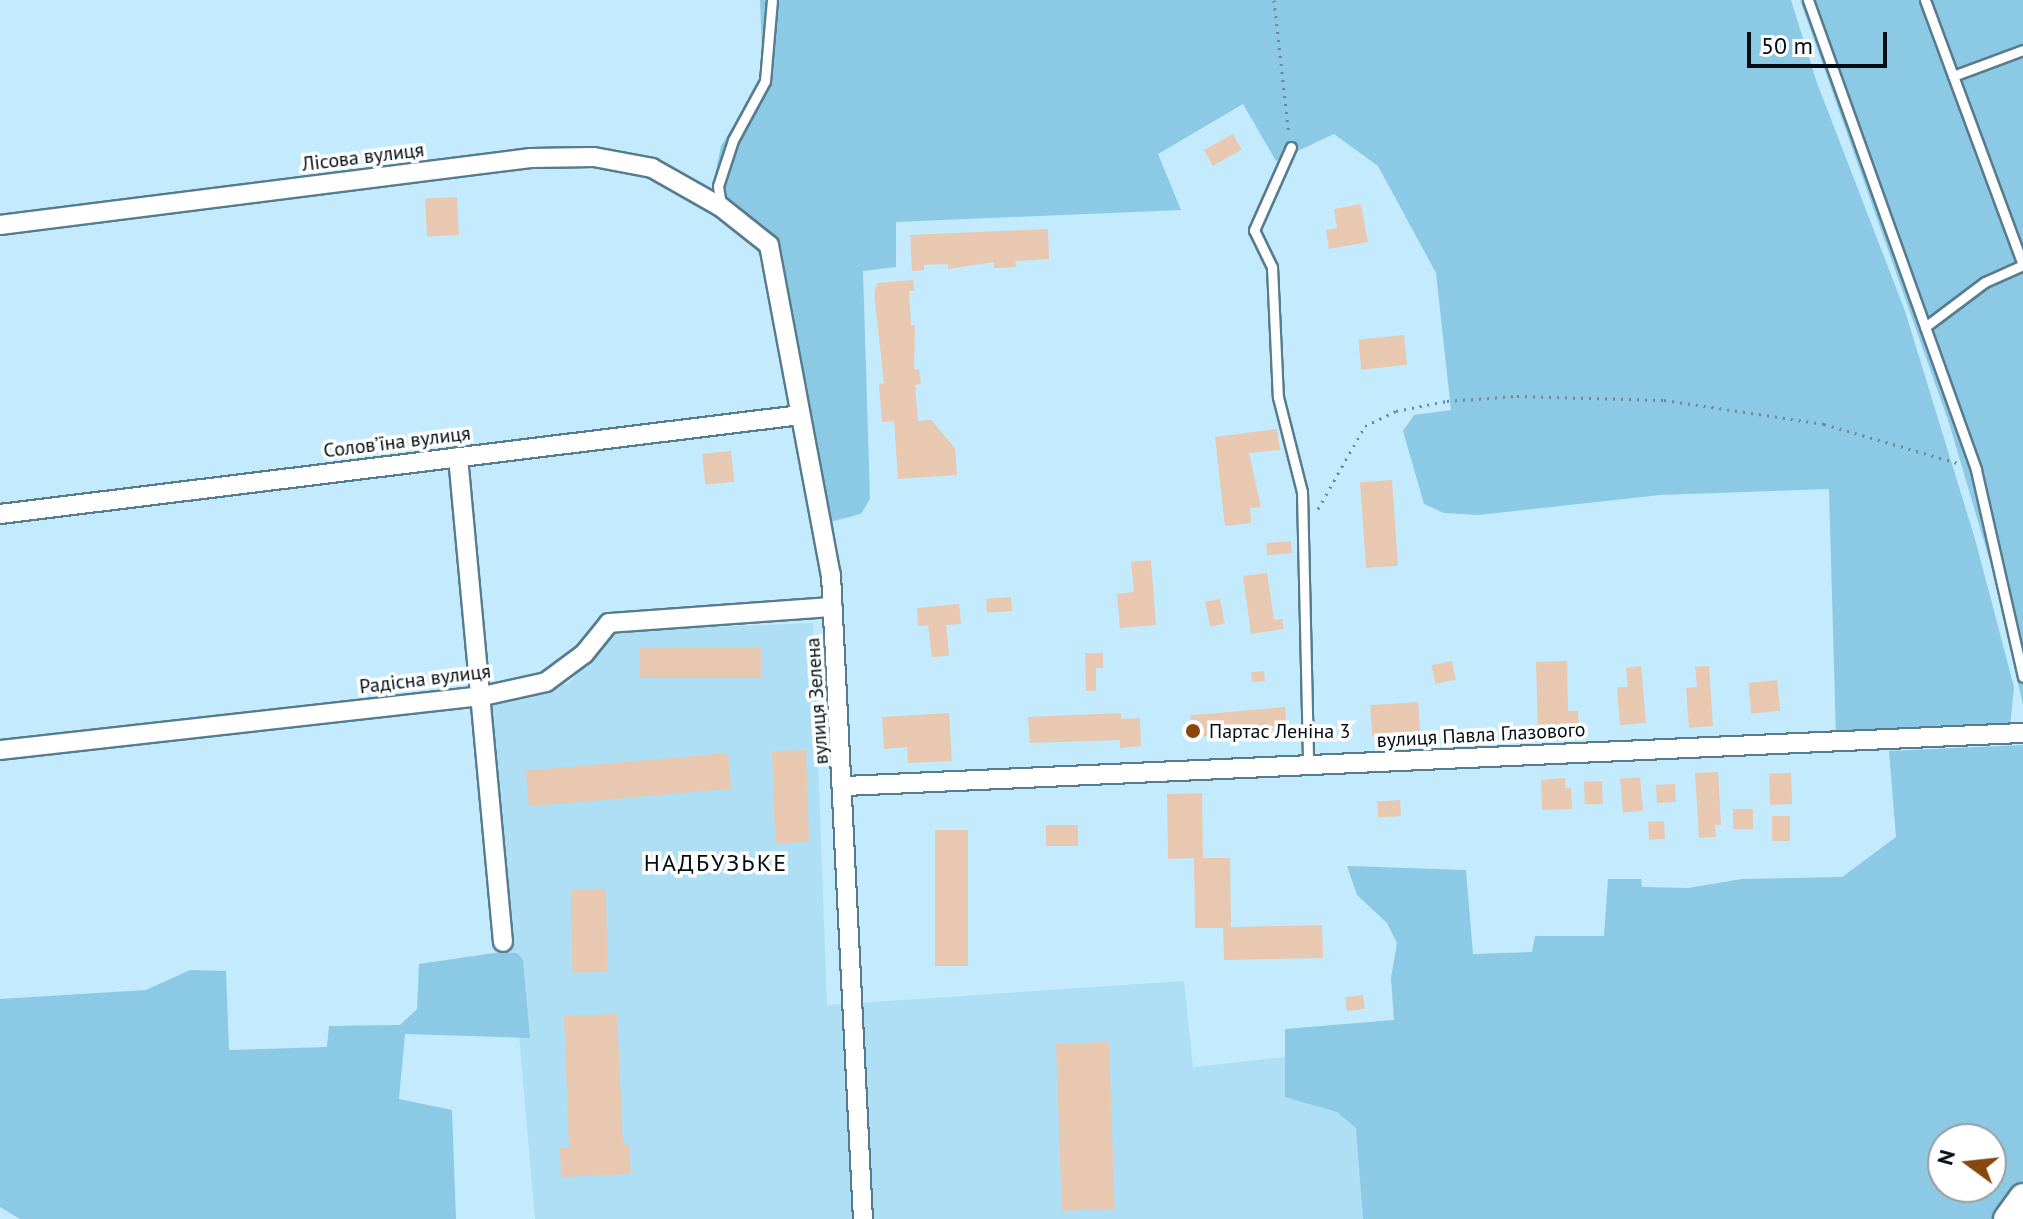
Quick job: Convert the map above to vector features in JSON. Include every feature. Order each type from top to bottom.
[{"type":"main road","points":[[2007,1219],[2023,1197]]},
{"type":"street","name":"Лісова вулиця","points":[[0,225],[531,158],[594,157],[652,168],[721,207]]},
{"type":"street","name":"вулиця Зелена","points":[[721,207],[769,245],[832,607],[845,786],[863,1219]]},
{"type":"street","name":"Соловʼїна вулиця","points":[[0,514],[800,415]]},
{"type":"street","points":[[458,457],[483,696],[503,942]]},
{"type":"street","name":"Радісна вулиця","points":[[0,750],[483,696],[546,682],[584,654],[609,623],[832,607]]},
{"type":"street","name":"вулиця Павла Глазового","points":[[845,786],[2023,733]]},
{"type":"lane","points":[[721,207],[718,186],[733,140],[765,81],[772,0]]},
{"type":"lane","points":[[1808,0],[1976,470],[2023,676]]},
{"type":"lane","points":[[1925,0],[2023,265],[1985,282],[1925,327]]},
{"type":"lane","points":[[1953,76],[2023,50]]},
{"type":"lane","points":[[1291,147],[1254,230],[1272,267],[1278,397],[1302,492],[1308,765]]},
{"type":"path","points":[[1274,0],[1291,147]]},
{"type":"path","points":[[1302,535],[1365,426],[1396,411],[1447,401],[1517,396],[1664,400],[1824,424],[1935,453],[1976,470]]},
{"type":"shaded area","points":[[760,0],[1791,0],[1817,83],[1905,311],[1975,539],[2014,687],[2010,727],[1836,738],[1829,489],[1660,495],[1479,515],[1444,513],[1424,504],[1403,431],[1414,415],[1451,410],[1436,273],[1378,166],[1334,134],[1276,161],[1243,104],[1158,154],[1181,210],[896,222],[896,267],[863,271],[870,499],[861,514],[830,522],[767,273],[756,248],[715,200],[713,184],[721,146],[763,79]]},
{"type":"shaded area","points":[[1800,0],[2023,0],[2023,705],[1993,572],[1949,423]]},
{"type":"shaded area","points":[[813,623],[827,1005],[1184,981],[1193,1067],[1378,1047],[1393,1219],[535,1219],[490,703],[569,683],[614,631]]},
{"type":"shaded area","points":[[2023,745],[2023,1181],[2007,1203],[2007,1123],[1927,1123],[1927,1203],[2007,1203],[1995,1219],[1363,1219],[1356,1128],[1337,1112],[1285,1097],[1285,1029],[1394,1020],[1391,978],[1397,943],[1387,923],[1357,895],[1347,866],[1466,870],[1473,954],[1532,952],[1535,936],[1604,936],[1608,879],[1641,879],[1642,887],[1688,888],[1742,879],[1842,877],[1896,837],[1889,751]]},
{"type":"shaded area","points":[[501,952],[517,953],[523,960],[530,1038],[405,1034],[399,1099],[452,1110],[456,1219],[20,1219],[0,1207],[0,999],[146,990],[190,970],[226,971],[229,1050],[327,1047],[329,1026],[400,1025],[417,1009],[419,964]]},
{"type":"building","points":[[1233,134],[1242,150],[1213,166],[1204,150]]},
{"type":"building","points":[[457,197],[459,235],[427,237],[425,199]]},
{"type":"building","points":[[1361,204],[1368,242],[1329,249],[1326,230],[1337,228],[1334,209]]},
{"type":"building","points":[[1048,229],[1049,259],[1015,261],[1016,267],[994,268],[994,262],[948,269],[948,264],[924,265],[924,270],[912,271],[910,235]]},
{"type":"building","points":[[913,280],[914,291],[909,291],[911,325],[915,325],[914,370],[919,369],[921,384],[915,385],[918,421],[931,420],[955,448],[957,475],[898,479],[894,421],[882,422],[879,384],[884,383],[874,293],[877,283]]},
{"type":"building","points":[[1404,335],[1407,365],[1361,370],[1358,340]]},
{"type":"building","points":[[1277,429],[1280,450],[1249,453],[1261,507],[1250,508],[1251,523],[1225,526],[1215,437]]},
{"type":"building","points":[[731,451],[734,482],[705,485],[702,454]]},
{"type":"building","points":[[1392,480],[1398,566],[1366,568],[1360,482]]},
{"type":"building","points":[[1291,541],[1292,553],[1267,555],[1266,543]]},
{"type":"building","points":[[1151,560],[1156,625],[1120,628],[1117,594],[1134,592],[1131,562]]},
{"type":"building","points":[[1267,573],[1274,620],[1282,619],[1284,629],[1251,634],[1243,576]]},
{"type":"building","points":[[1011,597],[1012,611],[987,613],[986,599]]},
{"type":"building","points":[[1220,599],[1225,624],[1210,626],[1205,602]]},
{"type":"building","points":[[959,604],[961,624],[946,625],[949,656],[932,657],[928,625],[918,626],[917,608]]},
{"type":"building","points":[[639,648],[761,648],[761,678],[639,678]]},
{"type":"building","points":[[1085,653],[1103,653],[1103,668],[1096,668],[1096,691],[1086,691]]},
{"type":"building","points":[[1452,661],[1456,680],[1435,684],[1431,665]]},
{"type":"building","points":[[1567,661],[1568,711],[1578,711],[1579,731],[1538,732],[1536,662]]},
{"type":"building","points":[[1641,666],[1646,723],[1620,725],[1617,687],[1628,687],[1626,668]]},
{"type":"building","points":[[1709,666],[1713,726],[1689,728],[1686,688],[1697,687],[1695,667]]},
{"type":"building","points":[[1264,671],[1265,681],[1252,682],[1251,672]]},
{"type":"building","points":[[1777,680],[1780,711],[1751,714],[1748,683]]},
{"type":"building","points":[[1418,702],[1420,732],[1372,735],[1370,705]]},
{"type":"building","points":[[1285,707],[1287,729],[1192,737],[1190,715]]},
{"type":"building","points":[[949,713],[952,761],[908,763],[907,747],[884,749],[882,717]]},
{"type":"building","points":[[1121,713],[1121,719],[1140,718],[1141,746],[1120,748],[1120,740],[1030,743],[1028,717]]},
{"type":"building","points":[[806,750],[809,842],[775,843],[772,751]]},
{"type":"building","points":[[728,753],[731,789],[529,807],[526,771]]},
{"type":"building","points":[[1718,772],[1721,825],[1715,825],[1716,837],[1699,838],[1695,773]]},
{"type":"building","points":[[1791,773],[1792,804],[1770,805],[1769,774]]},
{"type":"building","points":[[1640,777],[1643,811],[1623,813],[1620,779]]},
{"type":"building","points":[[1565,778],[1565,788],[1571,788],[1572,809],[1542,810],[1541,780]]},
{"type":"building","points":[[1602,781],[1603,804],[1585,805],[1584,782]]},
{"type":"building","points":[[1675,784],[1676,802],[1657,803],[1656,785]]},
{"type":"building","points":[[1202,793],[1203,858],[1230,858],[1231,927],[1322,925],[1323,958],[1224,960],[1223,928],[1195,928],[1194,858],[1168,859],[1167,794]]},
{"type":"building","points":[[1400,800],[1401,816],[1378,818],[1377,802]]},
{"type":"building","points":[[1733,809],[1753,809],[1753,829],[1733,829]]},
{"type":"building","points":[[1772,816],[1790,816],[1790,841],[1772,841]]},
{"type":"building","points":[[1664,821],[1665,839],[1649,840],[1648,822]]},
{"type":"building","points":[[1046,825],[1078,825],[1078,846],[1046,846]]},
{"type":"building","points":[[935,830],[968,830],[968,966],[935,966]]},
{"type":"building","points":[[606,889],[607,972],[572,973],[571,890]]},
{"type":"building","points":[[1363,995],[1365,1009],[1347,1011],[1345,998]]},
{"type":"building","points":[[617,1014],[623,1145],[629,1144],[631,1174],[561,1177],[560,1148],[569,1147],[564,1016]]},
{"type":"building","points":[[1109,1042],[1115,1209],[1062,1211],[1056,1044]]},
{"type":"place","name":"Партас Леніна 3","points":[[1193,731]]},
{"type":"district","name":"НАДБУЗЬКЕ","points":[[716,863]]}]
